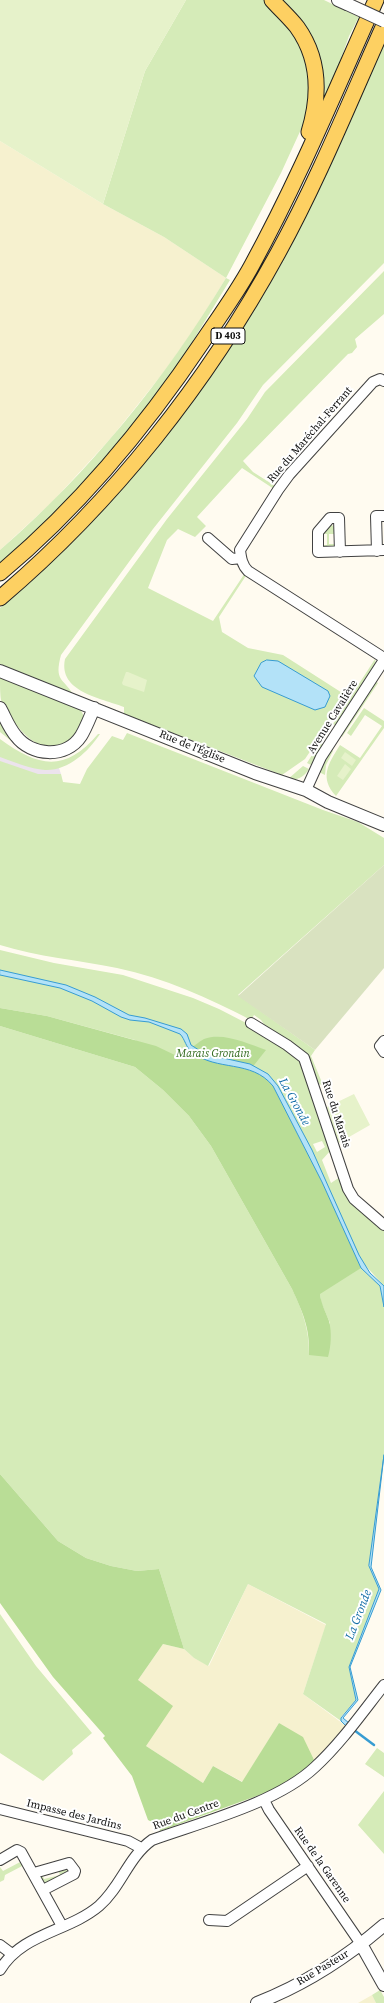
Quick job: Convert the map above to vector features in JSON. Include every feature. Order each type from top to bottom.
[{"type":"main road","points":[[272,0],[290,19],[303,38],[312,58],[317,80],[314,117],[300,155],[296,179]]},
{"type":"main road","name":"D 403","points":[[0,573],[76,502],[168,393],[233,296],[252,265],[296,179],[376,0]]},
{"type":"main road","name":"D 403","points":[[0,598],[49,553],[126,473],[168,422],[222,345],[278,254],[303,204],[384,25]]},
{"type":"street","points":[[342,2],[384,21]]},
{"type":"street","name":"Rue du Maréchal-Ferrant","points":[[241,558],[240,550],[243,543],[290,475],[373,382],[380,379],[384,381]]},
{"type":"street","points":[[340,552],[380,550],[376,516],[384,516]]},
{"type":"street","points":[[208,538],[232,559],[241,558],[244,567],[248,571],[384,659]]},
{"type":"street","name":"Avenue Cavalière","points":[[306,790],[321,757],[384,659]]},
{"type":"street","name":"Rue de l'Église","points":[[0,671],[255,773],[306,790],[328,802],[384,825]]},
{"type":"street","points":[[0,708],[16,736],[30,747],[46,752],[56,752],[74,744],[81,736],[94,708]]},
{"type":"street","name":"Rue du Marais","points":[[251,1023],[287,1045],[304,1058],[348,1189],[354,1199],[384,1225]]},
{"type":"street","points":[[384,1041],[380,1046],[384,1052]]},
{"type":"street","name":"Rue du Centre","points":[[0,1970],[12,1954],[22,1946],[86,1915],[107,1899],[141,1848],[152,1840],[264,1800],[290,1786],[314,1768],[330,1751],[384,1685]]},
{"type":"street","name":"Rue de la Garenne","points":[[264,1800],[361,1944]]},
{"type":"street","name":"Impasse des Jardins","points":[[0,1810],[121,1839],[141,1848]]},
{"type":"street","points":[[0,1860],[17,1850],[21,1852],[62,1926]]},
{"type":"street","points":[[34,1873],[69,1863],[74,1867],[74,1874],[43,1890]]},
{"type":"street","points":[[209,1920],[227,1921],[308,1866]]},
{"type":"street","name":"Rue Pasteur","points":[[257,2003],[294,1986],[341,1958],[384,1925]]},
{"type":"street","points":[[361,1944],[384,1985]]},
{"type":"street","points":[[0,1946],[12,1954]]},
{"type":"shaded area","points":[[0,141],[103,204],[164,237],[226,278],[196,327],[163,373],[111,438],[52,502],[0,550]]},
{"type":"shaded area","points":[[0,745],[28,760],[58,765],[61,774],[0,786]]},
{"type":"shaded area","points":[[248,1584],[326,1625],[303,1694],[346,1726],[315,1762],[279,1723],[243,1782],[213,1766],[203,1783],[146,1746],[138,1680],[163,1644],[184,1649],[194,1658],[209,1666]]},
{"type":"shaded area","points":[[372,1995],[376,2003],[358,2003]]},
{"type":"green space","points":[[0,0],[186,0],[145,71],[103,204],[0,141]]},
{"type":"green space","points":[[186,0],[265,0],[297,36],[310,69],[308,114],[281,173],[226,278],[164,237],[103,204],[145,71]]},
{"type":"green space","points":[[277,0],[324,0],[359,17],[349,36],[327,98],[321,94],[321,79]]},
{"type":"green space","points":[[384,42],[384,263],[263,385],[237,423],[153,529],[61,655],[59,675],[73,694],[0,664],[0,608],[63,551],[92,520],[164,436],[206,382],[263,296],[308,211]]},
{"type":"green space","points":[[384,271],[384,314],[355,339],[357,347],[352,353],[348,354],[243,461],[253,472],[275,486],[274,489],[242,468],[197,517],[206,526],[195,537],[178,529],[167,540],[148,588],[213,621],[245,573],[247,574],[219,617],[222,632],[248,648],[283,655],[347,696],[305,759],[282,775],[124,714],[124,707],[93,697],[83,692],[68,679],[65,670],[65,659],[167,519],[247,419],[265,392]]},
{"type":"green space","points":[[226,278],[230,280],[180,362],[175,374],[100,468],[0,568],[0,550],[65,489],[124,423],[178,352]]},
{"type":"green space","points":[[331,524],[334,527],[335,534],[329,534],[329,544],[335,544],[335,548],[322,548],[322,545],[327,545],[327,534],[321,534]]},
{"type":"green space","points":[[375,659],[376,664],[336,726],[333,724]]},
{"type":"green space","points":[[126,672],[147,680],[144,692],[123,685],[122,683]]},
{"type":"green space","points":[[0,676],[80,709],[84,719],[82,726],[71,739],[61,745],[52,747],[43,746],[34,741],[25,735],[17,726],[3,704],[1,700]]},
{"type":"green space","points":[[375,681],[378,683],[342,737],[340,733]]},
{"type":"green space","points":[[364,708],[384,721],[384,728],[336,796],[328,783],[327,771],[332,758],[340,745],[360,758],[382,726],[365,715],[351,736],[347,733]]},
{"type":"green space","points":[[0,716],[16,741],[15,744],[0,732]]},
{"type":"green space","points":[[127,733],[323,810],[358,822],[384,838],[384,865],[238,995],[315,1050],[311,1056],[323,1085],[318,1084],[308,1064],[268,1030],[261,1020],[254,1015],[251,1020],[186,990],[135,972],[29,953],[0,945],[0,761],[38,774],[61,774],[63,782],[80,784],[87,769],[112,736],[123,740]]},
{"type":"green space","points":[[98,734],[100,734],[83,754],[62,767],[45,770],[22,765],[0,757],[0,739],[27,756],[51,762],[63,760],[74,755],[86,747]]},
{"type":"green space","points":[[320,742],[324,744],[311,765],[307,763]]},
{"type":"green space","points":[[330,748],[333,751],[326,765],[325,775],[319,772]]},
{"type":"green space","points":[[345,752],[356,760],[352,766],[341,758]]},
{"type":"green space","points":[[345,764],[351,769],[343,780],[337,776]]},
{"type":"green space","points":[[303,766],[309,769],[305,774],[297,779],[288,779]]},
{"type":"green space","points":[[384,865],[384,968],[315,1050],[238,996]]},
{"type":"green space","name":"Marais Grondin","points":[[0,950],[54,963],[123,975],[193,998],[250,1025],[299,1057],[331,1150],[322,1160],[331,1183],[340,1177],[344,1193],[384,1229],[384,1286],[365,1265],[361,1268],[380,1286],[384,1307],[384,1455],[369,1566],[379,1589],[349,1667],[356,1700],[341,1717],[341,1721],[303,1694],[326,1624],[248,1584],[208,1666],[194,1658],[184,1649],[159,1569],[137,1571],[111,1566],[86,1558],[58,1541],[0,1474],[0,1026],[135,1067],[163,1090],[189,1116],[211,1146],[292,1289],[305,1321],[309,1354],[330,1323],[321,1302],[320,1294],[135,1040],[47,1016],[0,1008]],"holes":[[[322,1141],[325,1147],[317,1152],[313,1144]]]},
{"type":"green space","name":"Marais Grondin","points":[[0,1008],[47,1016],[156,1046],[179,1057],[202,1040],[212,1037],[228,1038],[266,1050],[251,1069],[266,1077],[273,1086],[322,1182],[361,1268],[320,1294],[322,1305],[331,1330],[328,1357],[309,1355],[305,1321],[292,1289],[211,1146],[189,1116],[163,1090],[135,1067],[0,1026]]},
{"type":"green space","points":[[354,1094],[370,1125],[335,1145],[323,1109]]},
{"type":"green space","points":[[0,1474],[58,1541],[86,1558],[111,1566],[137,1571],[159,1569],[184,1649],[163,1644],[138,1680],[173,1706],[146,1746],[203,1783],[213,1766],[242,1782],[279,1723],[303,1737],[315,1762],[284,1785],[160,1831],[158,1825],[148,1820],[132,1776],[103,1738],[105,1736],[53,1677],[0,1603]]},
{"type":"green space","points":[[0,1614],[36,1666],[92,1733],[72,1750],[73,1754],[43,1781],[0,1753]]},
{"type":"green space","points":[[377,1748],[384,1753],[384,1777],[365,1764]]},
{"type":"green space","points":[[384,1791],[384,1854],[358,1825]]},
{"type":"green space","points":[[24,1860],[26,1864],[5,1875],[4,1880],[0,1882],[0,1867],[3,1871]]},
{"type":"green space","points":[[68,1869],[70,1872],[46,1883],[44,1883],[40,1876],[42,1874],[44,1879],[60,1875],[58,1870]]},
{"type":"green space","points":[[380,1990],[384,1997],[384,2003],[376,2003],[372,1995]]},
{"type":"water","points":[[267,660],[278,661],[328,691],[330,696],[325,707],[315,710],[262,687],[254,676],[261,663]]},
{"type":"water","points":[[0,970],[66,985],[95,997],[129,1015],[145,1018],[181,1029],[187,1034],[191,1045],[205,1054],[250,1064],[268,1074],[278,1086],[312,1150],[359,1255],[370,1273],[384,1286],[384,1307],[380,1286],[361,1268],[322,1182],[273,1086],[264,1078],[255,1072],[212,1062],[202,1058],[190,1050],[180,1034],[149,1022],[130,1020],[121,1017],[92,1001],[60,988],[0,975]]},
{"type":"water","points":[[384,1455],[371,1567],[381,1590],[350,1667],[358,1700],[343,1718],[349,1723],[346,1726],[341,1721],[341,1718],[356,1700],[349,1667],[379,1589],[369,1566]]},
{"type":"waterway","name":"La Gronde","points":[[354,1730],[374,1745]]}]
